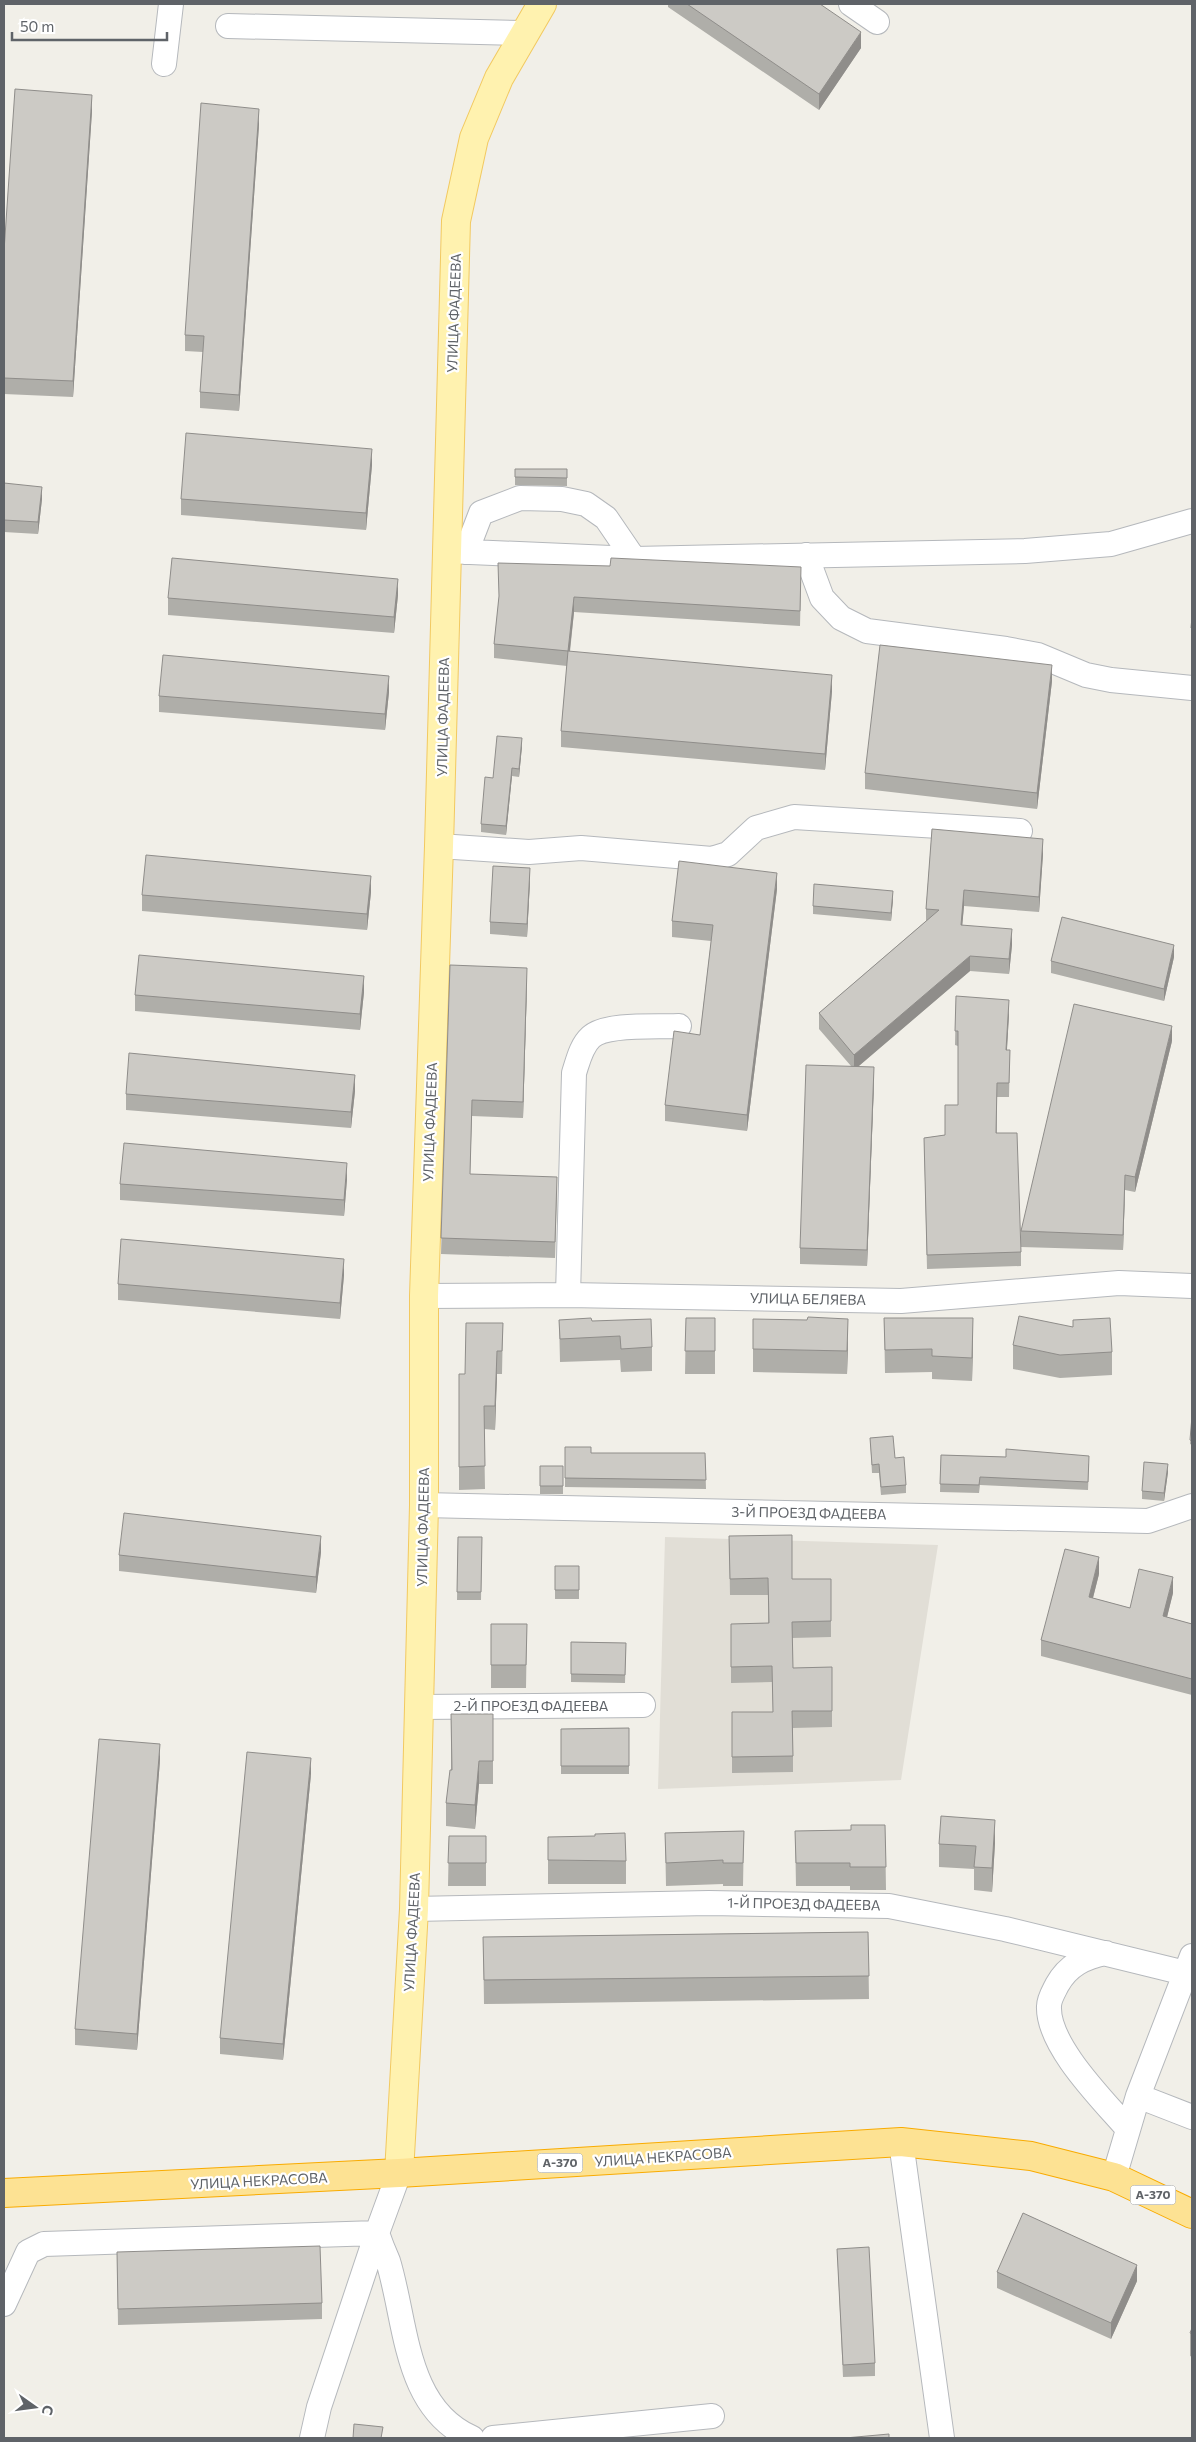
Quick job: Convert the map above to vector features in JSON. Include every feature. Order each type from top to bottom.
[{"type":"highway","name":"УЛИЦА НЕКРАСОВА","points":[[4,2193],[399,2174],[901,2142],[1031,2156],[1114,2177],[1192,2214]]},
{"type":"main road","name":"УЛИЦА ФАДЕЕВА","points":[[399,2174],[414,1909],[424,1505],[424,1296],[439,846],[456,552],[456,221],[474,138],[499,78],[542,4]]},
{"type":"street","points":[[164,64],[171,4]]},
{"type":"street","points":[[850,4],[877,22]]},
{"type":"street","points":[[228,26],[524,33]]},
{"type":"street","points":[[456,552],[481,513],[520,498],[562,499],[586,504],[606,518],[634,559]]},
{"type":"street","points":[[456,552],[634,559],[1025,551],[1112,544],[1182,524],[1192,539]]},
{"type":"street","points":[[806,555],[822,598],[841,618],[867,631],[1006,649],[1038,656],[1086,675],[1111,680],[1192,688]]},
{"type":"street","points":[[439,846],[529,852],[581,848],[712,859],[728,854],[756,828],[794,817],[1020,831]]},
{"type":"street","points":[[568,1295],[574,1072],[581,1051],[591,1037],[608,1029],[678,1026]]},
{"type":"street","name":"УЛИЦА БЕЛЯЕВА","points":[[424,1296],[568,1295],[901,1300],[1119,1283],[1192,1286]]},
{"type":"street","name":"3-Й ПРОЕЗД ФАДЕЕВА","points":[[424,1505],[1148,1521],[1192,1506]]},
{"type":"street","name":"2-Й ПРОЕЗД ФАДЕЕВА","points":[[418,1707],[643,1705]]},
{"type":"street","name":"1-Й ПРОЕЗД ФАДЕЕВА","points":[[414,1909],[709,1902],[889,1906],[1106,1953],[1189,1965]]},
{"type":"street","points":[[1106,1953],[1072,1965],[1062,1976],[1049,2004],[1049,2017],[1053,2030],[1086,2081],[1128,2129]]},
{"type":"street","points":[[1114,2177],[1138,2096],[1189,1965]]},
{"type":"street","points":[[1138,2096],[1192,2117]]},
{"type":"street","points":[[901,2142],[942,2438]]},
{"type":"street","points":[[312,2438],[319,2407],[377,2232],[399,2174]]},
{"type":"street","points":[[4,2304],[28,2252],[44,2244],[377,2232]]},
{"type":"street","points":[[377,2232],[388,2262],[408,2353],[424,2394],[434,2410],[450,2427],[472,2438]]},
{"type":"street","points":[[492,2438],[712,2416]]},
{"type":"shaded area","points":[[665,1537],[938,1545],[901,1780],[658,1789]]},
{"type":"building","points":[[687,4],[820,4],[861,32],[819,94]]},
{"type":"building","points":[[15,89],[92,95],[73,381],[4,378],[4,251]]},
{"type":"building","points":[[201,103],[259,109],[239,395],[200,392],[204,336],[185,335]]},
{"type":"building","points":[[186,433],[372,449],[366,513],[181,499]]},
{"type":"building","points":[[515,469],[567,469],[567,478],[515,477]]},
{"type":"building","points":[[4,483],[42,487],[38,522],[4,520]]},
{"type":"building","points":[[172,558],[398,579],[394,617],[168,598]]},
{"type":"building","points":[[611,558],[801,567],[800,611],[574,597],[568,651],[494,644],[499,596],[498,563],[610,566]]},
{"type":"building","points":[[880,645],[1052,665],[1037,793],[865,773]]},
{"type":"building","points":[[568,651],[832,675],[825,754],[561,731]]},
{"type":"building","points":[[163,655],[389,676],[385,714],[159,696]]},
{"type":"building","points":[[497,736],[522,738],[519,769],[512,768],[506,826],[481,824],[485,777],[493,778]]},
{"type":"building","points":[[932,829],[1043,839],[1039,897],[964,890],[961,925],[1012,929],[1009,959],[970,956],[854,1055],[819,1013],[939,910],[926,909]]},
{"type":"building","points":[[146,855],[371,876],[367,914],[142,895]]},
{"type":"building","points":[[679,861],[777,873],[747,1115],[665,1105],[674,1031],[700,1035],[713,925],[672,921]]},
{"type":"building","points":[[493,866],[530,868],[527,924],[490,922]]},
{"type":"building","points":[[814,884],[893,891],[891,913],[813,906]]},
{"type":"building","points":[[1062,917],[1174,945],[1164,989],[1051,961]]},
{"type":"building","points":[[139,955],[364,976],[360,1014],[135,995]]},
{"type":"building","points":[[450,965],[527,968],[523,1102],[472,1100],[470,1174],[557,1177],[555,1242],[441,1238]]},
{"type":"building","points":[[956,996],[1009,1000],[1006,1050],[1010,1050],[1009,1083],[997,1083],[996,1133],[1017,1133],[1021,1252],[927,1255],[924,1138],[945,1135],[945,1105],[958,1105],[958,1031],[955,1031]]},
{"type":"building","points":[[1074,1004],[1172,1026],[1135,1177],[1125,1175],[1123,1235],[1021,1231]]},
{"type":"building","points":[[129,1053],[355,1075],[351,1112],[126,1094]]},
{"type":"building","points":[[806,1065],[874,1067],[867,1250],[800,1248]]},
{"type":"building","points":[[124,1143],[347,1163],[344,1200],[120,1184]]},
{"type":"building","points":[[121,1239],[344,1259],[340,1303],[118,1284]]},
{"type":"building","points":[[1019,1316],[1073,1327],[1073,1320],[1110,1318],[1112,1352],[1060,1355],[1013,1345]]},
{"type":"building","points":[[808,1317],[848,1319],[847,1351],[753,1349],[753,1319],[807,1320]]},
{"type":"building","points":[[591,1318],[592,1321],[651,1319],[652,1347],[621,1349],[620,1336],[560,1339],[559,1320]]},
{"type":"building","points":[[686,1318],[715,1318],[715,1351],[685,1351]]},
{"type":"building","points":[[884,1318],[973,1318],[972,1358],[932,1356],[932,1349],[885,1350]]},
{"type":"building","points":[[466,1323],[503,1323],[502,1351],[497,1351],[495,1406],[484,1406],[485,1466],[459,1467],[459,1374],[465,1374]]},
{"type":"building","points":[[1192,1416],[1192,1441],[1190,1440]]},
{"type":"building","points":[[893,1436],[895,1458],[904,1457],[906,1485],[881,1487],[879,1464],[872,1465],[870,1438]]},
{"type":"building","points":[[565,1447],[591,1447],[591,1453],[705,1453],[706,1480],[565,1478]]},
{"type":"building","points":[[1006,1449],[1089,1456],[1088,1482],[980,1477],[979,1485],[940,1484],[941,1455],[1006,1457]]},
{"type":"building","points":[[1144,1462],[1168,1464],[1164,1493],[1142,1491]]},
{"type":"building","points":[[540,1466],[563,1466],[563,1486],[540,1486]]},
{"type":"building","points":[[124,1513],[321,1536],[316,1577],[119,1555]]},
{"type":"building","points":[[792,1535],[792,1579],[831,1579],[831,1621],[792,1622],[793,1668],[832,1667],[832,1711],[792,1711],[793,1756],[732,1757],[732,1712],[773,1712],[772,1666],[731,1667],[731,1624],[769,1623],[768,1578],[730,1579],[729,1536]]},
{"type":"building","points":[[458,1537],[482,1537],[481,1592],[457,1592]]},
{"type":"building","points":[[1065,1549],[1099,1557],[1089,1597],[1130,1608],[1139,1569],[1173,1577],[1163,1616],[1192,1624],[1192,1679],[1041,1640]]},
{"type":"building","points":[[555,1566],[579,1566],[579,1590],[555,1590]]},
{"type":"building","points":[[491,1624],[527,1624],[526,1665],[491,1665]]},
{"type":"building","points":[[571,1642],[626,1643],[625,1675],[571,1674]]},
{"type":"building","points":[[451,1714],[493,1714],[493,1761],[479,1761],[475,1805],[446,1803],[450,1770],[452,1770]]},
{"type":"building","points":[[629,1728],[629,1766],[561,1766],[561,1729]]},
{"type":"building","points":[[99,1739],[160,1744],[137,2034],[75,2029]]},
{"type":"building","points":[[247,1752],[311,1758],[283,2044],[220,2038]]},
{"type":"building","points":[[941,1816],[995,1820],[992,1868],[974,1867],[976,1846],[939,1844]]},
{"type":"building","points":[[851,1825],[885,1825],[886,1867],[850,1867],[850,1863],[796,1863],[795,1831],[851,1830]]},
{"type":"building","points":[[744,1831],[743,1863],[723,1863],[723,1860],[666,1863],[665,1833]]},
{"type":"building","points":[[625,1833],[626,1861],[548,1860],[548,1837]]},
{"type":"building","points":[[449,1836],[486,1836],[486,1863],[448,1863]]},
{"type":"building","points":[[868,1932],[869,1976],[484,1980],[483,1937]]},
{"type":"building","points":[[1023,2213],[1137,2265],[1111,2323],[997,2272]]},
{"type":"building","points":[[320,2246],[322,2303],[118,2309],[117,2252]]},
{"type":"building","points":[[869,2247],[875,2363],[843,2365],[837,2249]]},
{"type":"building","points":[[354,2424],[383,2427],[381,2438],[353,2438]]},
{"type":"building","points":[[889,2434],[889,2438],[845,2438]]}]
